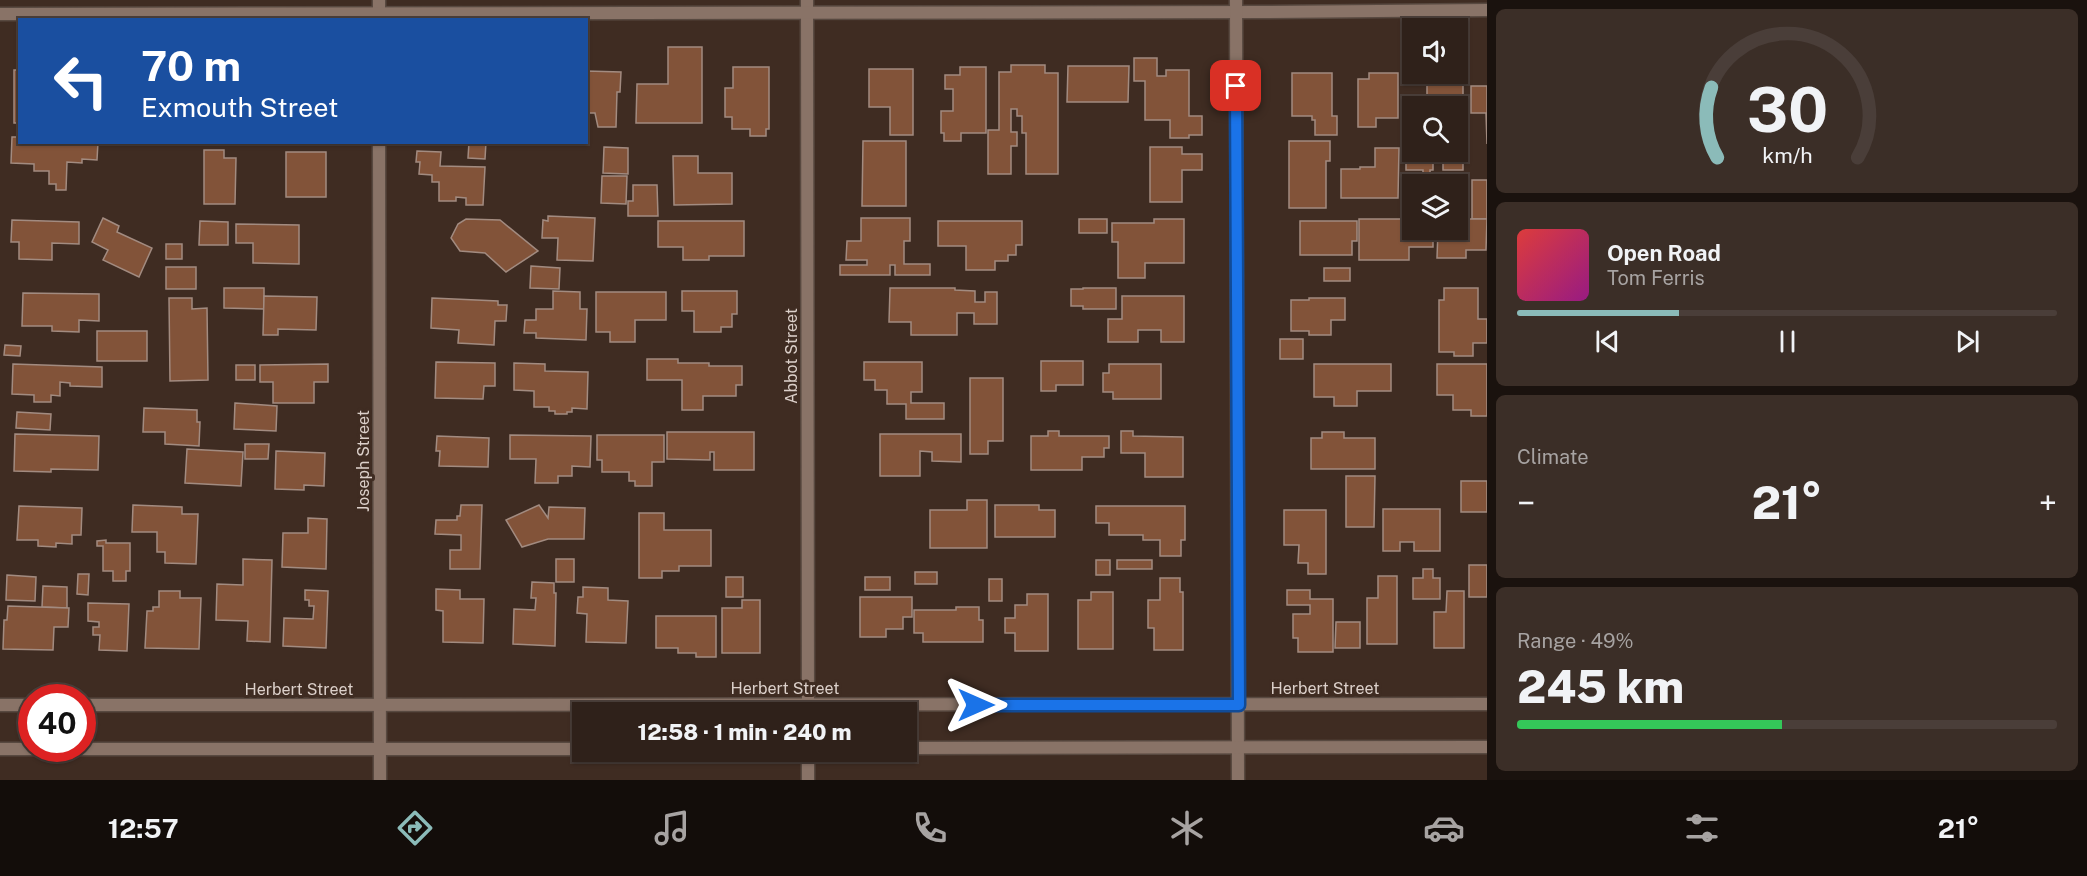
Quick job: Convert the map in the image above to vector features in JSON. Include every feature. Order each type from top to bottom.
[{"type":"street","points":[[379,0],[379,16]]},
{"type":"street","points":[[0,14],[379,16],[807,6],[1236,6],[1487,10]]},
{"type":"street","name":"Abbot Street","points":[[807,6],[808,702]]},
{"type":"street","points":[[1236,6],[1238,780]]},
{"type":"street","name":"Joseph Street","points":[[380,144],[380,780]]},
{"type":"street","name":"Herbert Street","points":[[917,708],[1487,704]]},
{"type":"street","points":[[0,705],[18,705]]},
{"type":"street","name":"Herbert Street","points":[[96,705],[572,707]]},
{"type":"street","points":[[917,748],[1487,747]]},
{"type":"street","points":[[0,749],[572,748]]},
{"type":"street","points":[[808,762],[808,780]]},
{"type":"building","points":[[668,47],[702,47],[702,123],[636,123],[637,84],[668,84]]},
{"type":"building","points":[[1134,58],[1157,58],[1157,76],[1166,76],[1166,70],[1189,70],[1189,116],[1202,116],[1202,135],[1170,138],[1170,120],[1145,120],[1145,81],[1134,81]]},
{"type":"building","points":[[1011,65],[1045,65],[1045,73],[1058,73],[1058,174],[1026,174],[1026,133],[1022,133],[1022,116],[1017,116],[1017,109],[1011,109],[1011,132],[1017,132],[1017,146],[1011,146],[1011,174],[988,174],[988,130],[999,130],[999,72],[1011,72]]},
{"type":"building","points":[[1068,66],[1129,66],[1128,102],[1067,102]]},
{"type":"building","points":[[733,67],[769,67],[769,129],[766,129],[766,136],[750,136],[750,129],[732,129],[732,117],[725,117],[725,88],[733,88]]},
{"type":"building","points":[[960,67],[986,67],[986,133],[961,133],[961,141],[944,141],[944,133],[941,133],[941,111],[953,111],[953,89],[945,89],[945,75],[960,75]]},
{"type":"building","points":[[869,69],[913,69],[913,135],[890,135],[890,107],[869,107]]},
{"type":"building","points":[[14,70],[18,70],[18,123],[14,123]]},
{"type":"building","points":[[588,71],[621,72],[620,92],[617,92],[616,127],[598,127],[595,113],[588,113]]},
{"type":"building","points":[[1292,73],[1332,73],[1332,116],[1337,116],[1337,135],[1315,135],[1315,120],[1312,120],[1312,116],[1292,116]]},
{"type":"building","points":[[1369,73],[1398,73],[1398,118],[1376,118],[1376,127],[1358,127],[1358,79],[1369,79]]},
{"type":"building","points":[[1427,84],[1463,84],[1463,96],[1427,96]]},
{"type":"building","points":[[1471,86],[1487,86],[1487,144],[1486,113],[1471,113]]},
{"type":"building","points":[[12,137],[18,137],[18,144],[98,144],[97,160],[82,159],[82,163],[67,162],[66,190],[56,190],[56,184],[49,184],[49,171],[34,171],[34,164],[11,163]]},
{"type":"building","points":[[863,141],[906,141],[906,206],[862,206]]},
{"type":"building","points":[[1289,141],[1330,141],[1330,161],[1326,161],[1326,208],[1289,208]]},
{"type":"building","points":[[469,144],[486,144],[485,159],[468,158]]},
{"type":"building","points":[[604,147],[628,148],[628,174],[603,173]]},
{"type":"building","points":[[1150,147],[1182,147],[1182,154],[1202,154],[1202,170],[1182,170],[1182,202],[1150,202]]},
{"type":"building","points":[[1375,148],[1399,148],[1398,198],[1341,198],[1341,169],[1375,167]]},
{"type":"building","points":[[204,150],[224,150],[224,158],[236,158],[235,204],[204,204]]},
{"type":"building","points":[[417,151],[441,152],[440,166],[485,167],[483,205],[466,205],[466,198],[456,197],[456,201],[439,201],[439,182],[432,182],[432,175],[419,174],[420,162],[416,162]]},
{"type":"building","points":[[286,152],[326,152],[326,197],[286,197]]},
{"type":"building","points":[[673,156],[698,156],[698,173],[732,173],[732,204],[674,205]]},
{"type":"building","points":[[1406,162],[1433,162],[1433,170],[1430,170],[1430,174],[1423,174],[1423,170],[1406,170]]},
{"type":"building","points":[[1443,162],[1463,162],[1463,170],[1443,170]]},
{"type":"building","points":[[602,176],[627,176],[626,204],[601,203]]},
{"type":"building","points":[[1472,180],[1487,180],[1487,219],[1472,219]]},
{"type":"building","points":[[633,185],[657,185],[658,216],[628,216],[628,201],[633,201]]},
{"type":"building","points":[[548,216],[595,218],[593,261],[557,260],[558,238],[542,238],[543,220],[548,221]]},
{"type":"building","points":[[103,218],[119,226],[117,232],[152,248],[139,277],[103,260],[108,250],[92,242]]},
{"type":"building","points":[[861,218],[910,218],[910,241],[904,241],[904,264],[930,264],[930,275],[895,275],[895,265],[890,265],[890,275],[840,275],[840,265],[867,265],[867,260],[846,260],[847,241],[861,241]]},
{"type":"building","points":[[466,219],[500,220],[538,251],[506,272],[485,253],[460,251],[451,238],[458,224]]},
{"type":"building","points":[[1079,219],[1107,219],[1107,233],[1079,233]]},
{"type":"building","points":[[1154,219],[1184,219],[1184,263],[1145,263],[1145,278],[1118,278],[1118,242],[1112,242],[1112,223],[1154,223]]},
{"type":"building","points":[[1359,219],[1402,219],[1402,240],[1433,240],[1433,247],[1409,247],[1409,260],[1359,260]]},
{"type":"building","points":[[1468,219],[1487,219],[1486,250],[1466,250],[1466,258],[1437,258],[1438,240],[1468,240]]},
{"type":"building","points":[[12,220],[79,222],[79,244],[52,243],[52,260],[19,259],[19,242],[11,242]]},
{"type":"building","points":[[200,221],[228,222],[228,245],[199,245]]},
{"type":"building","points":[[658,221],[744,221],[744,256],[709,256],[709,260],[683,260],[683,247],[658,247]]},
{"type":"building","points":[[938,221],[1022,221],[1022,245],[1016,245],[1016,255],[1008,255],[1008,261],[995,261],[995,270],[966,270],[966,246],[938,246]]},
{"type":"building","points":[[1300,221],[1357,221],[1357,241],[1352,241],[1352,255],[1300,255]]},
{"type":"building","points":[[236,224],[299,225],[299,264],[253,263],[253,243],[236,243]]},
{"type":"building","points":[[166,244],[182,244],[182,259],[166,259]]},
{"type":"building","points":[[531,266],[560,268],[559,289],[530,288]]},
{"type":"building","points":[[166,267],[196,267],[196,289],[166,289]]},
{"type":"building","points":[[1324,268],[1350,268],[1350,281],[1324,281]]},
{"type":"building","points":[[224,288],[264,288],[264,309],[224,308]]},
{"type":"building","points":[[890,288],[955,288],[955,290],[975,291],[975,302],[985,302],[985,292],[997,292],[997,324],[974,324],[974,313],[957,313],[957,335],[911,335],[911,322],[889,322]]},
{"type":"building","points":[[1116,288],[1116,309],[1083,309],[1083,306],[1071,306],[1071,289]]},
{"type":"building","points":[[1444,288],[1478,288],[1478,319],[1487,319],[1487,343],[1473,343],[1473,356],[1454,356],[1454,352],[1439,352],[1439,300],[1444,300]]},
{"type":"building","points":[[553,291],[580,292],[580,309],[587,309],[586,340],[536,338],[536,333],[524,333],[525,320],[536,320],[536,309],[553,309]]},
{"type":"building","points":[[682,291],[737,291],[737,314],[732,314],[732,327],[721,327],[721,332],[694,332],[694,311],[682,311]]},
{"type":"building","points":[[596,292],[666,292],[666,320],[635,320],[635,342],[610,342],[610,332],[596,332]]},
{"type":"building","points":[[23,293],[99,294],[99,321],[79,320],[79,332],[52,331],[52,326],[22,326]]},
{"type":"building","points":[[264,296],[317,297],[316,330],[278,329],[278,335],[263,335]]},
{"type":"building","points":[[1122,296],[1184,296],[1184,342],[1161,342],[1161,330],[1138,330],[1138,342],[1108,342],[1108,319],[1122,319]]},
{"type":"building","points":[[169,298],[192,298],[192,309],[207,308],[208,380],[170,381]]},
{"type":"building","points":[[432,298],[498,301],[498,305],[507,305],[506,321],[495,321],[494,345],[458,343],[459,330],[431,328]]},
{"type":"building","points":[[1309,298],[1345,298],[1345,320],[1331,320],[1331,335],[1309,335],[1309,331],[1291,331],[1291,300],[1309,300]]},
{"type":"building","points":[[97,331],[147,331],[147,361],[97,361]]},
{"type":"building","points":[[1280,339],[1303,339],[1303,359],[1280,359]]},
{"type":"building","points":[[5,345],[21,346],[20,356],[4,355]]},
{"type":"building","points":[[647,359],[678,359],[678,363],[709,363],[709,366],[742,366],[742,385],[736,385],[736,396],[703,396],[703,410],[682,410],[682,380],[647,380]]},
{"type":"building","points":[[1041,361],[1083,361],[1083,385],[1056,385],[1056,391],[1041,391]]},
{"type":"building","points":[[436,362],[495,363],[495,386],[484,386],[483,399],[435,398]]},
{"type":"building","points":[[864,362],[922,362],[922,392],[911,392],[911,403],[944,403],[944,419],[906,419],[906,404],[887,404],[887,390],[875,390],[875,380],[864,380]]},
{"type":"building","points":[[514,363],[545,364],[545,371],[588,372],[587,409],[572,408],[572,412],[567,412],[567,414],[555,414],[555,411],[549,411],[549,407],[534,407],[534,391],[514,390]]},
{"type":"building","points":[[13,364],[102,367],[102,387],[70,386],[70,383],[60,382],[60,396],[51,395],[51,402],[34,402],[34,395],[12,394]]},
{"type":"building","points":[[328,364],[328,382],[314,382],[314,403],[273,403],[273,382],[260,382],[260,365]]},
{"type":"building","points":[[1109,364],[1161,364],[1161,399],[1113,399],[1113,392],[1103,392],[1103,373],[1109,373]]},
{"type":"building","points":[[1314,364],[1391,364],[1391,391],[1357,391],[1357,406],[1334,406],[1334,397],[1314,397]]},
{"type":"building","points":[[1437,364],[1487,364],[1487,416],[1471,416],[1471,410],[1453,410],[1453,395],[1437,395]]},
{"type":"building","points":[[236,365],[255,365],[255,380],[236,380]]},
{"type":"building","points":[[970,378],[1003,378],[1003,441],[988,441],[988,454],[970,454]]},
{"type":"building","points":[[235,403],[277,406],[276,431],[234,429]]},
{"type":"building","points":[[144,408],[197,410],[197,422],[200,422],[199,446],[165,444],[165,432],[143,432]]},
{"type":"building","points":[[17,412],[51,414],[50,430],[16,428]]},
{"type":"building","points":[[1048,431],[1059,431],[1059,436],[1109,436],[1109,448],[1104,448],[1104,457],[1082,457],[1082,470],[1031,470],[1031,436],[1048,436]]},
{"type":"building","points":[[1121,431],[1133,431],[1133,436],[1183,437],[1183,477],[1145,477],[1145,453],[1121,453]]},
{"type":"building","points":[[667,432],[754,432],[754,470],[714,470],[714,452],[710,452],[710,460],[667,459]]},
{"type":"building","points":[[1322,432],[1344,432],[1344,438],[1375,438],[1375,469],[1311,469],[1311,438],[1322,438]]},
{"type":"building","points":[[15,434],[99,436],[98,470],[14,471]]},
{"type":"building","points":[[880,434],[961,434],[961,462],[932,461],[932,452],[920,451],[920,476],[880,476]]},
{"type":"building","points":[[510,435],[591,436],[590,467],[572,466],[572,476],[558,476],[558,483],[535,483],[536,459],[510,459]]},
{"type":"building","points":[[597,435],[664,435],[664,462],[652,462],[652,486],[635,486],[635,481],[629,481],[629,472],[602,472],[602,460],[597,460]]},
{"type":"building","points":[[437,436],[489,438],[488,467],[439,466],[440,451],[436,451]]},
{"type":"building","points":[[245,444],[269,444],[268,459],[245,459]]},
{"type":"building","points":[[187,449],[243,452],[241,486],[185,483]]},
{"type":"building","points":[[276,451],[325,453],[324,486],[304,485],[304,490],[275,489]]},
{"type":"building","points":[[1346,476],[1375,476],[1374,527],[1346,527]]},
{"type":"building","points":[[1461,481],[1487,481],[1487,512],[1461,512]]},
{"type":"building","points":[[967,500],[987,500],[987,548],[930,548],[930,510],[967,510]]},
{"type":"building","points":[[133,505],[182,507],[182,514],[198,514],[196,564],[165,563],[165,552],[157,552],[157,532],[132,532]]},
{"type":"building","points":[[461,505],[482,505],[480,569],[450,569],[450,550],[461,550],[461,535],[435,534],[436,520],[457,520],[457,516],[460,516]]},
{"type":"building","points":[[539,505],[548,518],[549,507],[585,508],[584,539],[548,539],[522,547],[506,520]]},
{"type":"building","points":[[995,505],[1039,505],[1039,510],[1055,510],[1055,537],[995,537]]},
{"type":"building","points":[[19,506],[82,508],[81,535],[72,535],[72,544],[56,543],[56,547],[38,546],[38,540],[17,540]]},
{"type":"building","points":[[1096,506],[1185,506],[1185,540],[1181,540],[1181,556],[1160,556],[1160,540],[1143,540],[1143,535],[1109,535],[1109,523],[1096,523]]},
{"type":"building","points":[[1383,509],[1440,509],[1440,551],[1414,551],[1414,542],[1400,542],[1400,551],[1383,551]]},
{"type":"building","points":[[1284,510],[1326,510],[1326,574],[1308,574],[1308,563],[1298,563],[1299,545],[1284,545]]},
{"type":"building","points":[[639,513],[664,513],[664,530],[711,530],[711,566],[679,566],[679,571],[662,571],[662,578],[639,578]]},
{"type":"building","points":[[308,518],[327,519],[326,569],[282,567],[283,533],[308,533]]},
{"type":"building","points":[[106,540],[106,543],[130,543],[130,571],[126,571],[126,581],[113,581],[113,571],[103,571],[103,546],[97,546],[97,541]]},
{"type":"building","points":[[243,559],[272,560],[270,642],[247,641],[248,621],[216,620],[217,584],[243,585]]},
{"type":"building","points":[[556,559],[574,559],[574,582],[556,582]]},
{"type":"building","points":[[1096,560],[1110,560],[1110,575],[1096,575]]},
{"type":"building","points":[[1117,560],[1152,560],[1152,569],[1117,569]]},
{"type":"building","points":[[1469,565],[1487,565],[1487,597],[1469,597]]},
{"type":"building","points":[[1423,569],[1433,569],[1433,578],[1440,578],[1440,599],[1413,599],[1413,578],[1423,578]]},
{"type":"building","points":[[915,572],[937,572],[937,584],[915,584]]},
{"type":"building","points":[[78,574],[89,574],[88,595],[77,594]]},
{"type":"building","points":[[7,575],[36,577],[35,601],[6,600]]},
{"type":"building","points":[[1378,576],[1397,576],[1397,644],[1367,644],[1367,598],[1378,598]]},
{"type":"building","points":[[726,577],[743,577],[743,597],[726,597]]},
{"type":"building","points":[[865,577],[890,577],[890,590],[865,590]]},
{"type":"building","points":[[1160,578],[1180,578],[1180,592],[1183,592],[1183,650],[1154,650],[1154,628],[1148,628],[1148,600],[1160,600]]},
{"type":"building","points":[[989,579],[1002,579],[1002,601],[989,601]]},
{"type":"building","points":[[532,582],[554,583],[554,593],[556,593],[555,646],[513,644],[514,609],[535,610],[536,598],[531,598]]},
{"type":"building","points":[[43,586],[67,587],[67,608],[42,607]]},
{"type":"building","points":[[583,587],[608,588],[608,600],[628,601],[626,643],[586,642],[587,614],[577,613],[578,597],[583,597]]},
{"type":"building","points":[[436,589],[460,590],[460,599],[484,599],[483,643],[443,642],[443,611],[436,610]]},
{"type":"building","points":[[305,590],[328,591],[326,648],[283,646],[284,618],[313,619],[314,606],[309,606],[309,600],[305,600]]},
{"type":"building","points":[[1287,590],[1310,590],[1310,599],[1333,599],[1333,652],[1298,652],[1298,638],[1293,638],[1293,614],[1310,614],[1310,605],[1287,605]]},
{"type":"building","points":[[159,591],[180,591],[180,598],[201,598],[199,649],[145,648],[147,611],[153,611],[153,607],[159,607]]},
{"type":"building","points":[[1447,591],[1464,591],[1464,648],[1434,648],[1434,612],[1446,612]]},
{"type":"building","points":[[1091,592],[1113,592],[1113,649],[1078,649],[1078,600],[1091,600]]},
{"type":"building","points":[[1027,594],[1048,594],[1048,651],[1015,651],[1015,633],[1005,633],[1005,618],[1015,618],[1015,605],[1027,605]]},
{"type":"building","points":[[860,597],[912,597],[912,617],[903,617],[903,629],[886,629],[886,637],[860,637]]},
{"type":"building","points":[[742,600],[760,600],[760,653],[722,653],[722,608],[742,608]]},
{"type":"building","points":[[88,603],[129,604],[127,651],[99,650],[100,635],[93,635],[93,627],[99,627],[99,622],[88,621]]},
{"type":"building","points":[[8,606],[69,608],[68,627],[54,627],[53,650],[3,649],[4,620],[7,620]]},
{"type":"building","points":[[956,607],[979,607],[979,620],[983,620],[983,642],[923,642],[923,633],[914,633],[914,610],[956,610]]},
{"type":"building","points":[[656,616],[716,616],[716,657],[696,657],[696,653],[678,653],[678,648],[656,648]]},
{"type":"building","points":[[1336,622],[1360,622],[1360,648],[1335,648]]},
{"type":"route","points":[[976,705],[1239,705],[1236,86]]}]
